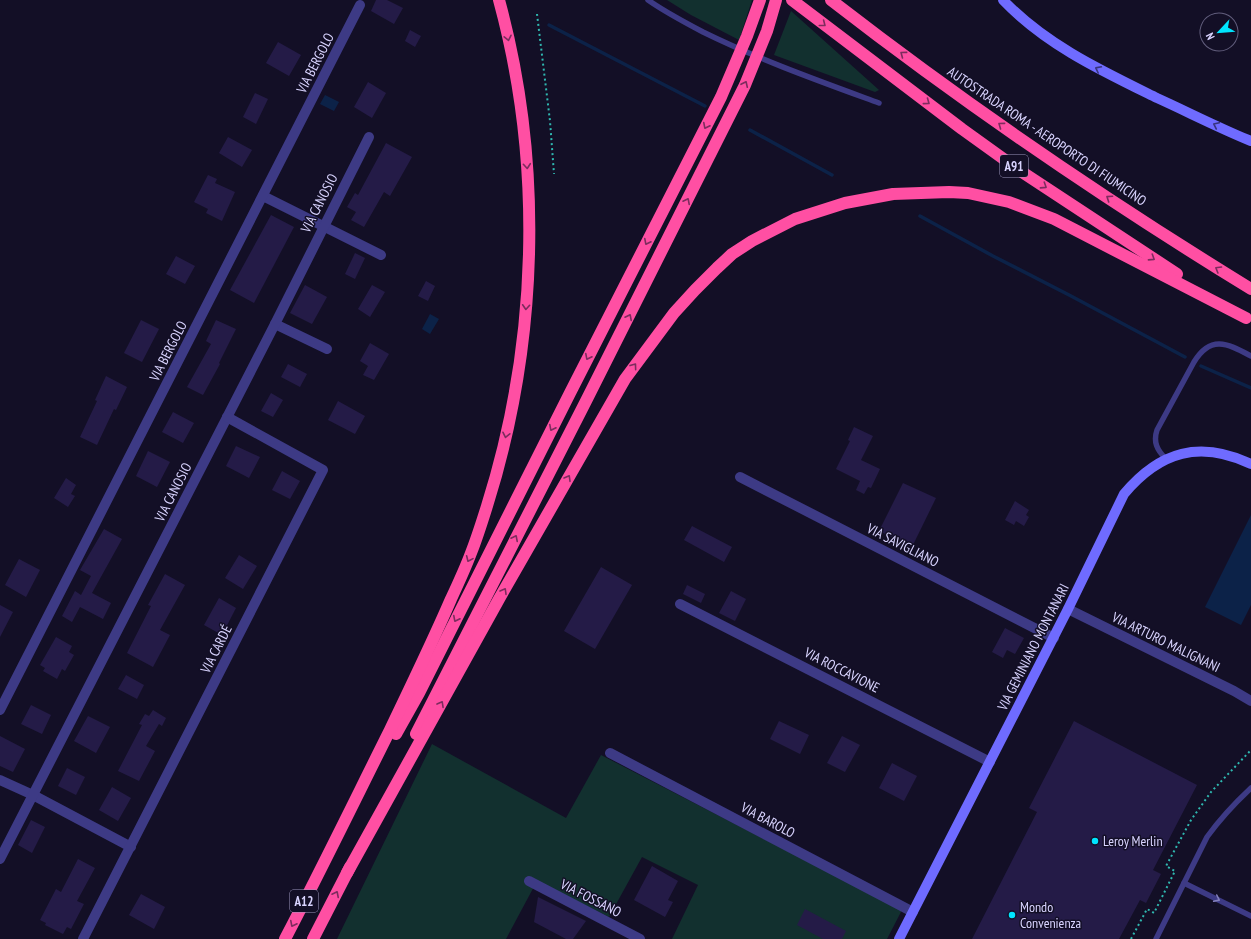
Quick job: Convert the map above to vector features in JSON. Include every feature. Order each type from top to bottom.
[{"type":"highway","points":[[324,864],[424,662],[472,553],[500,465],[516,387],[524,325],[529,268],[530,238],[528,179],[516,77],[499,0]]},
{"type":"highway","points":[[324,864],[419,693],[721,97],[747,36],[760,0]]},
{"type":"highway","points":[[347,873],[434,696],[586,401],[745,85],[767,31],[776,0]]},
{"type":"highway","name":"A91","points":[[792,0],[962,129],[1019,170],[1159,263],[1249,319]]},
{"type":"highway","name":"AUTOSTRADA ROMA - AEROPORTO DI FIUMICINO","points":[[831,0],[922,69],[1018,137],[1129,211],[1251,289]]},
{"type":"highway","points":[[347,873],[495,606],[625,379],[669,319],[695,290],[722,263],[752,241],[795,219],[845,203],[893,194],[949,192],[968,193],[1009,202],[1054,219],[1249,319]]},
{"type":"highway","name":"A12","points":[[285,939],[324,864]]},
{"type":"highway","name":"A12","points":[[313,939],[347,873]]},
{"type":"street","points":[[1003,0],[1038,32],[1074,55],[1124,82],[1251,141]]},
{"type":"street","name":"VIA BERGOLO","points":[[0,710],[360,5]]},
{"type":"street","name":"VIA CANOSIO","points":[[0,859],[275,324],[369,137]]},
{"type":"street","points":[[263,196],[381,255]]},
{"type":"street","points":[[275,324],[327,349]]},
{"type":"street","name":"VIA CARDÉ","points":[[83,939],[323,470],[227,417]]},
{"type":"street","name":"VIA GEMINIANO MONTANARI","points":[[899,939],[1054,638],[1124,494],[1137,479],[1153,466],[1166,459],[1184,453],[1211,452],[1232,456],[1251,464]]},
{"type":"street","name":"VIA SAVIGLIANO","points":[[740,477],[1054,638]]},
{"type":"street","name":"VIA ROCCAVIONE","points":[[680,604],[990,762]]},
{"type":"street","name":"VIA ARTURO MALIGNANI","points":[[1068,609],[1234,691],[1251,701]]},
{"type":"street","name":"VIA BAROLO","points":[[610,753],[913,912]]},
{"type":"street","points":[[0,780],[33,795],[130,846]]},
{"type":"street","name":"VIA FOSSANO","points":[[529,881],[640,939]]},
{"type":"lane","points":[[648,0],[673,16],[721,40],[781,67],[879,103]]},
{"type":"lane","points":[[1166,459],[1158,450],[1156,445],[1155,437],[1157,430],[1200,353],[1213,345],[1223,344],[1232,346],[1251,356]]},
{"type":"lane","points":[[1156,939],[1204,844],[1217,824],[1236,802],[1251,788]]},
{"type":"lane","points":[[1184,883],[1251,916]]},
{"type":"path","points":[[537,14],[550,122],[554,174]]},
{"type":"path","points":[[1131,939],[1147,909],[1154,913],[1175,871],[1166,866],[1191,820],[1211,792],[1251,750]]},
{"type":"green space","points":[[667,0],[752,0],[739,40],[691,15]]},
{"type":"green space","points":[[791,11],[879,90],[875,92],[774,55]]},
{"type":"green space","points":[[432,744],[566,818],[601,755],[902,910],[887,939],[672,939],[698,885],[642,857],[609,917],[537,881],[506,939],[337,939]]},
{"type":"water","points":[[325,95],[339,102],[334,111],[320,104]]},
{"type":"water","points":[[430,314],[439,319],[430,334],[422,329]]},
{"type":"water","points":[[1251,515],[1251,605],[1241,625],[1205,607]]},
{"type":"building","points":[[376,0],[387,0],[403,8],[394,24],[371,11]]},
{"type":"building","points":[[410,30],[421,36],[415,47],[405,41]]},
{"type":"building","points":[[278,42],[301,55],[289,76],[266,63]]},
{"type":"building","points":[[368,82],[386,93],[372,118],[354,107]]},
{"type":"building","points":[[255,93],[268,99],[256,124],[243,117]]},
{"type":"building","points":[[228,137],[252,150],[242,167],[219,153]]},
{"type":"building","points":[[386,143],[412,157],[390,196],[384,192],[364,227],[351,220],[356,212],[347,207],[355,193],[358,195]]},
{"type":"building","points":[[208,175],[217,179],[215,183],[235,192],[222,221],[206,213],[208,209],[194,202]]},
{"type":"building","points":[[271,215],[294,227],[254,303],[230,290]]},
{"type":"building","points":[[355,253],[365,258],[355,279],[345,274]]},
{"type":"building","points":[[176,256],[195,266],[185,284],[166,274]]},
{"type":"building","points":[[426,281],[435,286],[428,301],[418,296]]},
{"type":"building","points":[[305,285],[327,297],[312,324],[290,313]]},
{"type":"building","points":[[372,285],[385,292],[370,317],[358,309]]},
{"type":"building","points":[[141,320],[159,329],[142,362],[124,353]]},
{"type":"building","points":[[216,320],[236,329],[219,363],[220,364],[203,395],[187,387],[211,344],[206,341]]},
{"type":"building","points":[[370,343],[389,354],[374,380],[363,375],[368,366],[360,361]]},
{"type":"building","points":[[288,364],[307,374],[300,387],[281,377]]},
{"type":"building","points":[[106,376],[127,387],[116,410],[114,409],[97,445],[80,437],[97,401],[95,400]]},
{"type":"building","points":[[271,393],[283,400],[273,417],[261,411]]},
{"type":"building","points":[[338,401],[365,416],[355,434],[328,420]]},
{"type":"building","points":[[173,412],[194,423],[183,443],[162,432]]},
{"type":"building","points":[[854,427],[873,436],[861,460],[880,469],[871,488],[868,487],[864,494],[856,490],[860,481],[836,469],[850,441],[848,440]]},
{"type":"building","points":[[236,446],[260,457],[249,478],[226,466]]},
{"type":"building","points":[[148,451],[170,462],[157,487],[136,476]]},
{"type":"building","points":[[282,471],[300,481],[290,499],[272,490]]},
{"type":"building","points":[[66,478],[76,485],[71,494],[75,496],[68,507],[54,498]]},
{"type":"building","points":[[903,483],[936,498],[912,547],[879,531]]},
{"type":"building","points":[[1015,501],[1029,510],[1026,515],[1029,517],[1024,526],[1016,521],[1014,525],[1005,520]]},
{"type":"building","points":[[692,526],[732,547],[724,562],[684,540]]},
{"type":"building","points":[[104,529],[122,539],[92,593],[111,603],[103,619],[80,607],[72,622],[62,616],[75,591],[81,595],[91,576],[80,570]]},
{"type":"building","points":[[239,555],[257,566],[243,589],[225,578]]},
{"type":"building","points":[[19,559],[40,570],[26,597],[5,585]]},
{"type":"building","points":[[601,567],[632,585],[595,649],[564,631]]},
{"type":"building","points":[[165,574],[185,585],[160,630],[170,635],[153,667],[127,653],[151,606],[148,605]]},
{"type":"building","points":[[687,585],[705,594],[701,603],[683,594]]},
{"type":"building","points":[[731,591],[746,599],[735,621],[719,613]]},
{"type":"building","points":[[219,598],[236,608],[222,635],[204,625]]},
{"type":"building","points":[[0,605],[13,612],[0,637]]},
{"type":"building","points":[[1005,628],[1024,638],[1015,654],[1007,650],[1003,658],[992,652]]},
{"type":"building","points":[[56,637],[72,646],[69,652],[74,655],[65,671],[62,669],[57,679],[43,671],[45,668],[40,665]]},
{"type":"building","points":[[126,675],[144,685],[137,699],[118,689]]},
{"type":"building","points":[[31,705],[51,715],[42,734],[21,724]]},
{"type":"building","points":[[153,710],[166,718],[162,726],[159,724],[146,746],[155,751],[139,781],[118,771],[142,725],[139,724],[145,714],[149,716]]},
{"type":"building","points":[[88,716],[110,727],[96,753],[74,741]]},
{"type":"building","points":[[779,721],[809,735],[800,754],[770,739]]},
{"type":"building","name":"Leroy Merlin","points":[[1074,721],[1197,785],[1153,870],[1161,874],[1146,903],[1140,900],[1119,939],[972,939],[1037,812],[1029,808]]},
{"type":"building","points":[[0,736],[25,749],[13,772],[0,766]]},
{"type":"building","points":[[842,736],[860,745],[845,772],[827,763]]},
{"type":"building","points":[[892,763],[917,776],[904,801],[879,788]]},
{"type":"building","points":[[67,768],[85,777],[76,795],[58,786]]},
{"type":"building","points":[[112,787],[131,798],[118,821],[99,810]]},
{"type":"building","points":[[31,820],[45,827],[32,853],[18,845]]},
{"type":"building","points":[[78,859],[95,868],[77,901],[84,904],[71,929],[67,927],[63,934],[45,925],[46,923],[40,920],[56,889],[61,892]]},
{"type":"building","points":[[652,866],[678,881],[668,900],[673,902],[665,917],[634,900]]},
{"type":"building","points":[[141,894],[165,907],[154,929],[129,915]]},
{"type":"building","points":[[538,897],[586,921],[573,939],[566,939],[534,922]]},
{"type":"building","points":[[805,909],[846,931],[842,939],[823,939],[797,925]]},
{"type":"waterway","points":[[549,25],[705,106]]},
{"type":"waterway","points":[[750,130],[832,175]]},
{"type":"waterway","points":[[920,216],[1185,357]]},
{"type":"waterway","points":[[1201,366],[1251,388]]},
{"type":"place","name":"Leroy Merlin","points":[[1095,841]]},
{"type":"place","name":"Mondo Convenienza","points":[[1012,915]]}]
